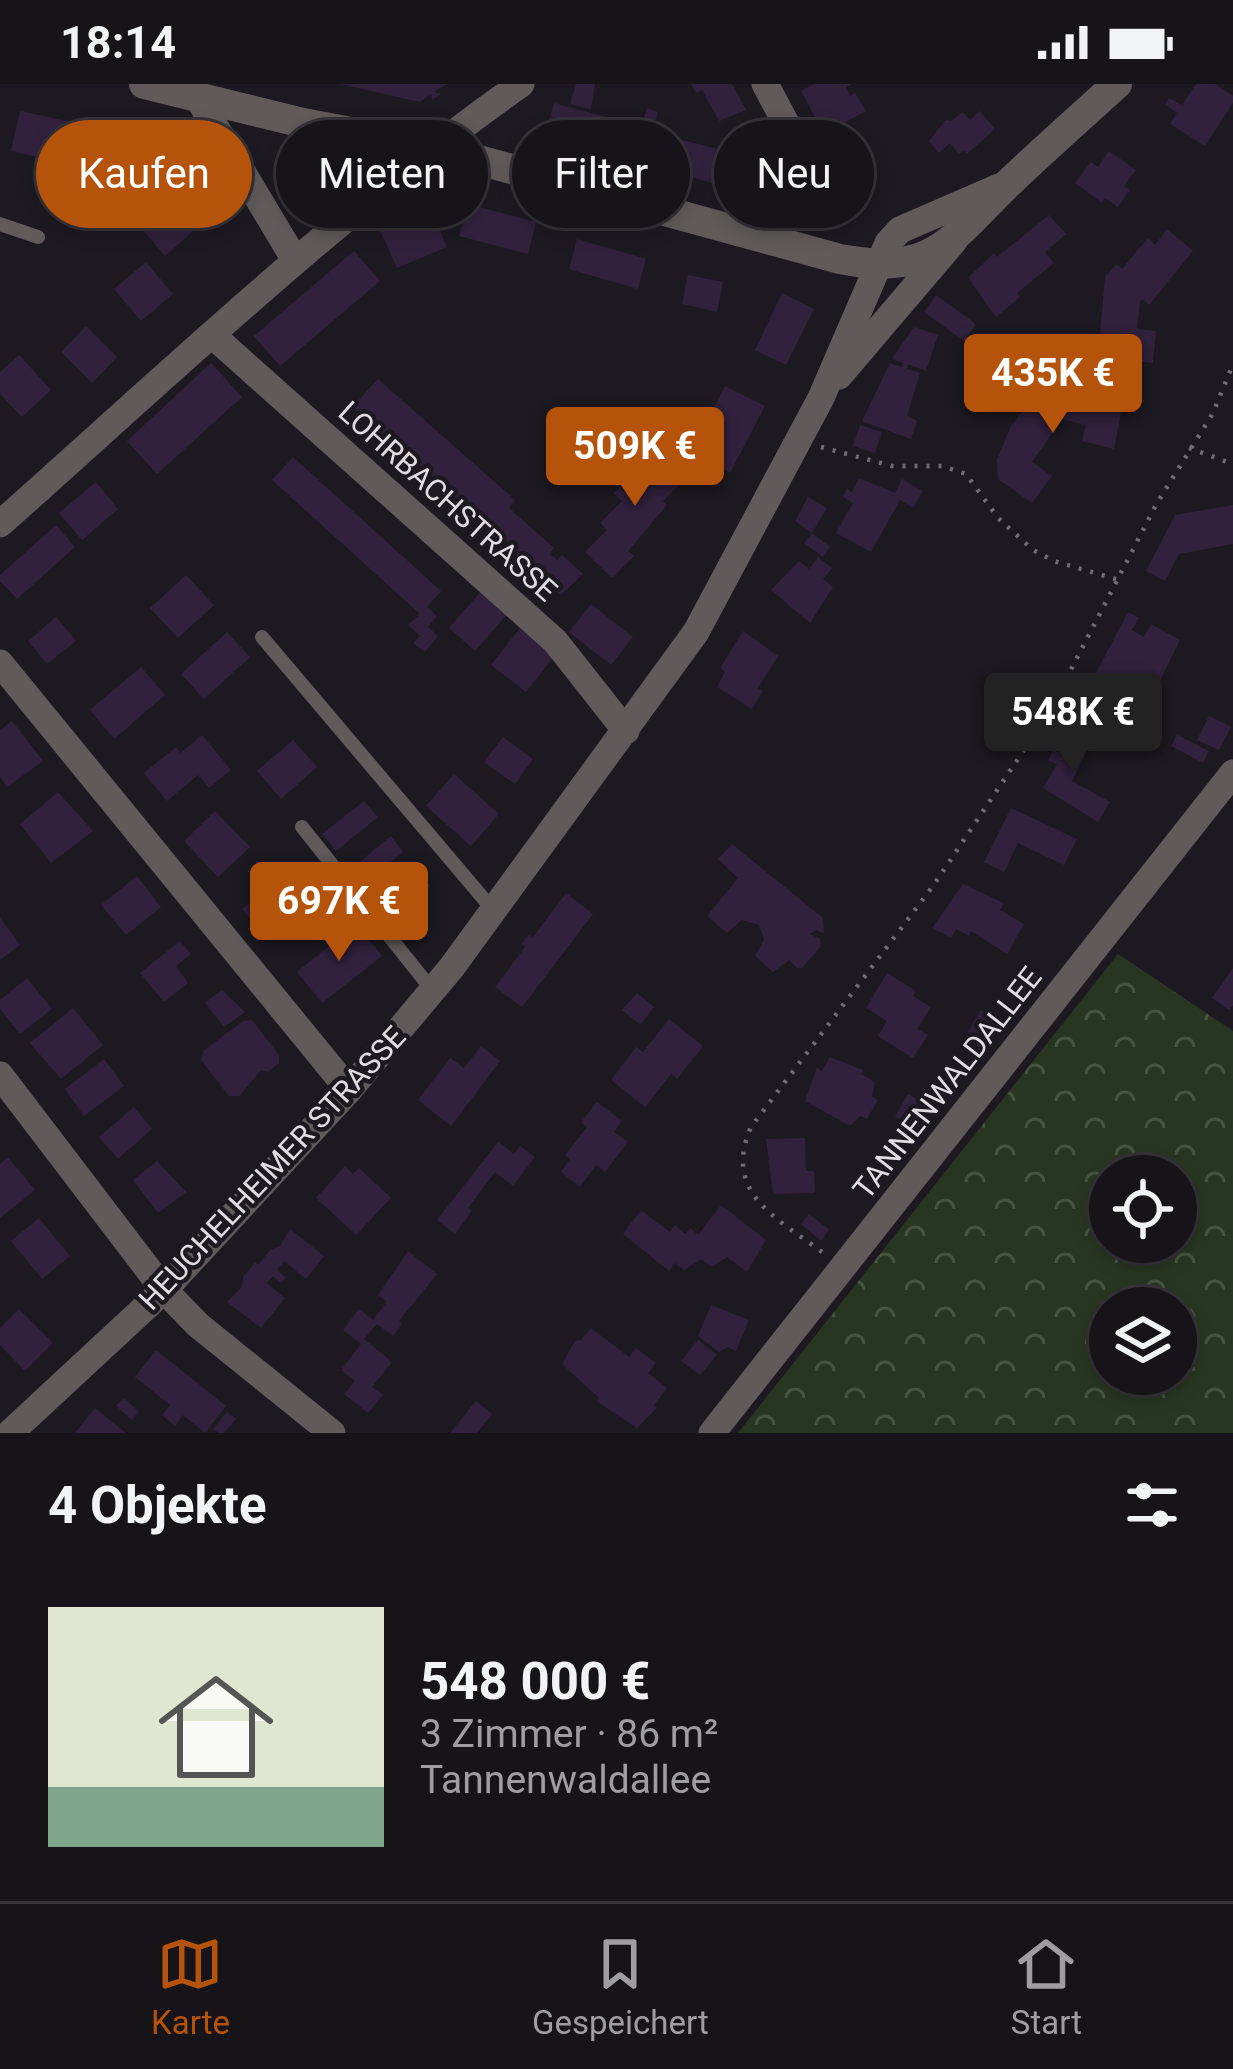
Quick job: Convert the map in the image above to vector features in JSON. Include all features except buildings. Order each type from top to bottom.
[{"type":"street","points":[[144,84],[315,120]]},
{"type":"street","points":[[470,120],[521,84]]},
{"type":"street","points":[[765,84],[785,120]]},
{"type":"street","name":"HEUCHELHEIMER STRASSE","points":[[821,398],[958,237],[1117,84]]},
{"type":"street","points":[[195,92],[295,260]]},
{"type":"street","points":[[488,163],[840,259],[879,264]]},
{"type":"street","name":"HEUCHELHEIMER STRASSE","points":[[10,1433],[164,1289],[349,1090],[433,992],[494,910],[696,632],[821,398],[888,243],[900,230],[1009,183]]},
{"type":"street","points":[[0,524],[334,228]]},
{"type":"street","name":"HEUCHELHEIMER STRASSE","points":[[879,264],[911,260],[958,237]]},
{"type":"street","name":"LOHRBACHSTRASSE","points":[[212,335],[555,641],[626,731]]},
{"type":"street","points":[[0,663],[349,1090]]},
{"type":"street","name":"TANNENWALDALLEE","points":[[712,1433],[1233,773]]},
{"type":"street","points":[[0,1075],[164,1289],[198,1325],[332,1433]]},
{"type":"lane","points":[[0,224],[38,238]]},
{"type":"lane","points":[[262,637],[494,910]]},
{"type":"lane","points":[[302,827],[433,992]]},
{"type":"path","points":[[843,1268],[748,1190],[743,1174],[744,1143],[764,1108],[933,886],[1066,684],[1189,448],[1213,413],[1233,364]]},
{"type":"path","points":[[797,440],[892,466],[942,466],[966,474],[998,518],[1033,550],[1119,580]]},
{"type":"path","points":[[1189,448],[1233,464]]},
{"type":"green space","points":[[1118,954],[1233,1031],[1233,1433],[738,1433]]}]
